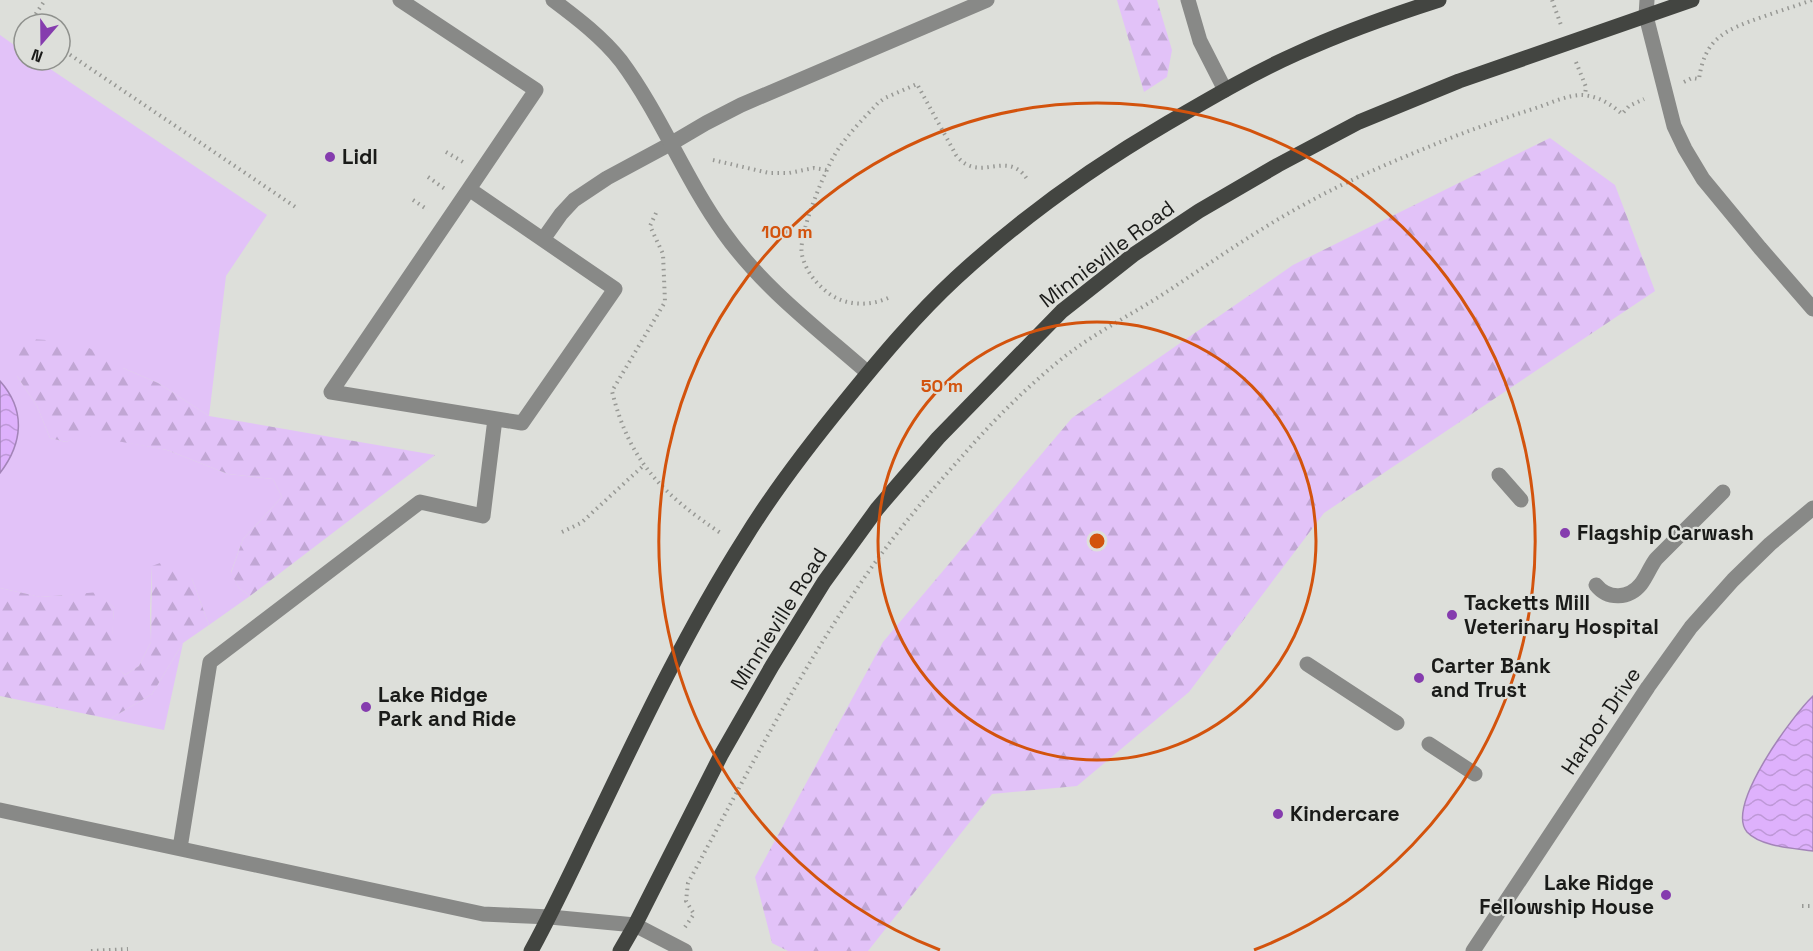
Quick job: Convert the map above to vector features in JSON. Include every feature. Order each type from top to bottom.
[{"type":"main road","points":[[531,951],[550,917],[668,674],[744,539],[808,447],[912,322],[948,286],[1005,236],[1116,154],[1225,90],[1297,54],[1359,27],[1439,0]]},
{"type":"main road","name":"Minnieville Road","points":[[620,951],[635,926],[721,755],[824,582],[877,509],[938,438],[1062,311],[1133,255],[1199,211],[1359,122],[1459,81],[1692,0]]},
{"type":"street","points":[[400,0],[536,90],[331,392],[522,423],[615,289],[544,238],[469,189]]},
{"type":"street","points":[[553,0],[588,27],[619,59],[644,93],[724,232],[750,266],[783,299],[868,374]]},
{"type":"street","points":[[544,238],[574,200],[607,178],[706,123],[741,105],[987,0]]},
{"type":"street","points":[[1188,0],[1200,41],[1225,90]]},
{"type":"street","points":[[1633,0],[1646,16]]},
{"type":"street","points":[[1647,0],[1646,16],[1674,126],[1685,149],[1703,179],[1813,309]]},
{"type":"street","points":[[180,848],[210,662],[420,502],[483,516],[495,419]]},
{"type":"street","points":[[1499,474],[1521,500]]},
{"type":"street","points":[[1596,585],[1604,593],[1613,596],[1625,595],[1636,588],[1656,560],[1723,492]]},
{"type":"street","name":"Harbor Drive","points":[[1473,951],[1642,696],[1691,627],[1748,565],[1813,508]]},
{"type":"street","points":[[1307,664],[1396,723]]},
{"type":"street","points":[[1429,744],[1475,774]]},
{"type":"street","points":[[0,810],[483,914],[550,917],[635,926],[685,951]]},
{"type":"path","points":[[1552,0],[1558,18]]},
{"type":"path","points":[[1692,78],[1699,79],[1706,53],[1724,32],[1812,0]]},
{"type":"path","points":[[72,56],[297,208]]},
{"type":"path","points":[[888,298],[868,303],[845,301],[818,284],[807,269],[802,256],[802,242],[827,170],[842,144],[878,103],[917,84],[962,163],[975,168],[1010,166],[1020,170],[1027,179]]},
{"type":"path","points":[[1585,95],[1586,87]]},
{"type":"path","points":[[689,919],[694,914],[686,901],[688,883],[796,687],[854,593],[939,482],[1030,386],[1079,345],[1168,291],[1244,240],[1296,208],[1397,160],[1461,134],[1561,99],[1585,95],[1605,101],[1622,114],[1629,106]]},
{"type":"path","points":[[446,152],[466,165]]},
{"type":"path","points":[[713,160],[769,173],[789,173],[814,168],[827,170]]},
{"type":"path","points":[[656,213],[650,226],[663,254],[665,302],[612,391],[622,426],[644,465],[658,483],[677,501],[723,535]]},
{"type":"path","points":[[562,532],[580,523],[644,465]]},
{"type":"path","points":[[1802,906],[1813,906]]},
{"type":"path","points":[[91,951],[128,949]]},
{"type":"green space","points":[[1117,0],[1157,0],[1172,50],[1167,77],[1144,92]]},
{"type":"green space","points":[[0,35],[12,44],[12,72],[55,72],[267,215],[226,276],[209,416],[158,383],[123,368],[17,376],[37,406],[50,438],[66,442],[83,434],[167,450],[228,474],[273,479],[282,497],[243,539],[231,572],[239,588],[250,596],[209,625],[192,579],[152,566],[151,642],[139,666],[125,675],[110,661],[114,608],[99,593],[40,597],[0,588]]},
{"type":"green space","points":[[1550,138],[1615,185],[1655,291],[1324,513],[1189,692],[1077,786],[992,794],[868,951],[788,951],[772,943],[755,877],[883,642],[1072,418],[1293,265]]},
{"type":"green space","points":[[30,339],[79,342],[123,368],[158,383],[209,416],[435,455],[250,596],[239,588],[231,573],[243,539],[282,497],[273,479],[228,474],[167,450],[83,435],[66,442],[50,438],[37,406],[17,376],[12,348]]},
{"type":"green space","points":[[168,560],[192,579],[209,625],[183,643],[152,694],[110,719],[0,696],[0,588],[41,597],[99,592],[114,608],[111,661],[125,675],[139,666],[151,642],[152,566]]},
{"type":"green space","points":[[183,643],[164,730],[110,719],[152,694]]},
{"type":"water","points":[[0,381],[14,403],[18,427],[13,450],[0,473]]},
{"type":"water","points":[[1813,696],[1813,851],[1761,841],[1747,832],[1743,819],[1745,802],[1764,761],[1791,722]]},
{"type":"place","name":"Lidl","points":[[330,157]]},
{"type":"place","name":"Flagship Carwash","points":[[1565,533]]},
{"type":"place","name":"Tacketts Mill Veterinary Hospital","points":[[1452,615]]},
{"type":"place","name":"Carter Bank and Trust","points":[[1419,678]]},
{"type":"place","name":"Lake Ridge Park and Ride","points":[[366,707]]},
{"type":"place","name":"Kindercare","points":[[1278,814]]},
{"type":"place","name":"Lake Ridge Fellowship House","points":[[1666,895]]}]
